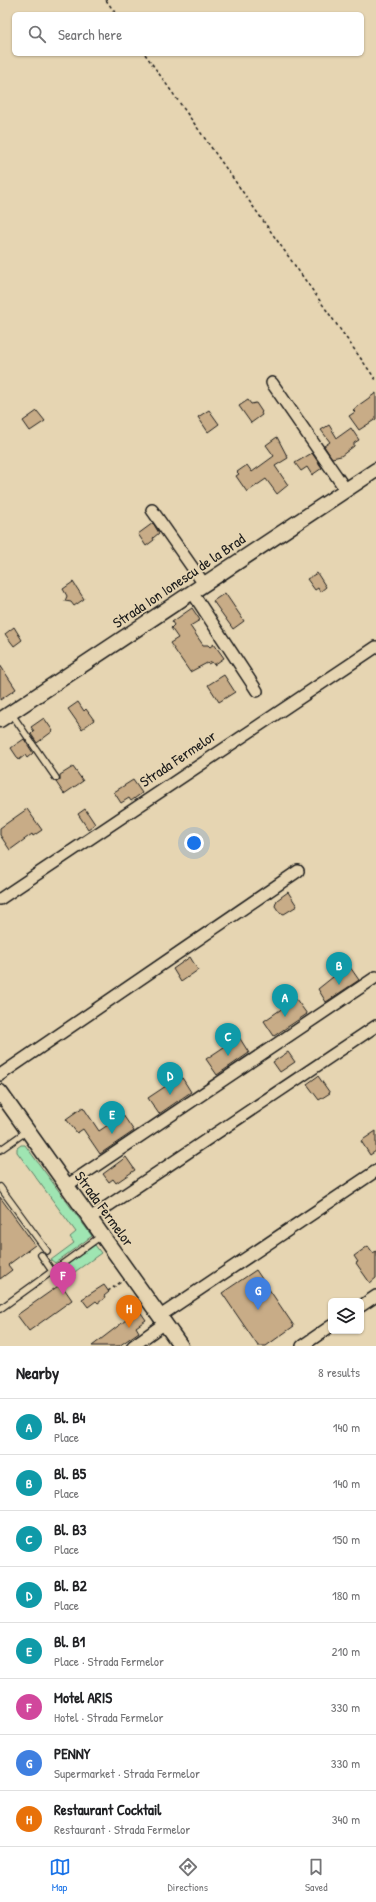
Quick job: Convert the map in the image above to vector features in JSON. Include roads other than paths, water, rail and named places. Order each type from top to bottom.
[{"type":"street","points":[[272,383],[346,490]]},
{"type":"street","name":"Strada Ion Ionescu de la Brad","points":[[4,716],[376,470]]},
{"type":"street","points":[[152,510],[257,691]]},
{"type":"street","name":"Strada Fermelor","points":[[0,900],[376,647]]},
{"type":"street","points":[[0,1075],[298,871]]},
{"type":"street","points":[[66,1186],[376,977]]},
{"type":"street","points":[[90,1218],[376,1026]]},
{"type":"street","name":"Strada Fermelor","points":[[0,1092],[181,1346]]},
{"type":"street","points":[[132,1346],[163,1320],[376,1171]]},
{"type":"street","points":[[364,1304],[376,1296]]},
{"type":"street","points":[[302,1346],[328,1328]]},
{"type":"lane","points":[[4,716],[56,778]]},
{"type":"lane","points":[[0,1150],[27,1131]]},
{"type":"lane","points":[[0,1187],[47,1251]]},
{"type":"lane","points":[[0,1309],[102,1235]]},
{"type":"lane","points":[[41,1255],[52,1271]]},
{"type":"place","name":"Bl. B5","points":[[339,985]]},
{"type":"place","name":"Bl. B4","points":[[285,1017]]},
{"type":"place","name":"Bl. B3","points":[[228,1056]]},
{"type":"place","name":"Bl. B2","points":[[170,1095]]},
{"type":"place","name":"Bl. B1","points":[[112,1134]]},
{"type":"place","name":"Motel ARIS","points":[[63,1295]]},
{"type":"place","name":"PENNY","points":[[258,1310]]},
{"type":"place","name":"Restaurant Cocktail","points":[[129,1328]]}]
